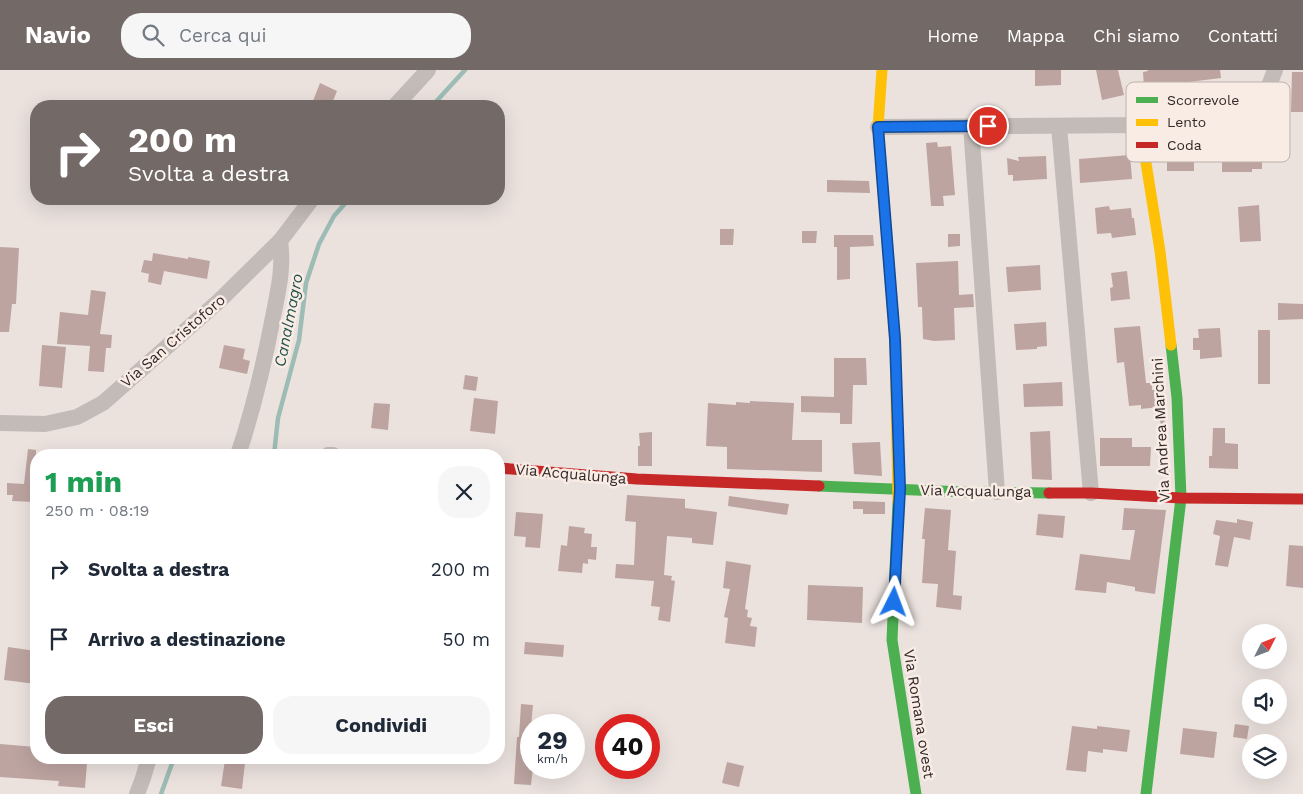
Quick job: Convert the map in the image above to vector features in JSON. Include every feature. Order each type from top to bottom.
[{"type":"street","points":[[400,100],[428,70]]},
{"type":"street","name":"Via Romana ovest","points":[[882,70],[878,127],[895,339],[900,489],[892,640],[916,794]]},
{"type":"street","points":[[1270,82],[1275,70]]},
{"type":"street","points":[[878,127],[1126,125]]},
{"type":"street","points":[[970,126],[997,492]]},
{"type":"street","points":[[1059,126],[1091,493]]},
{"type":"street","name":"Via Andrea Marchini","points":[[1146,162],[1160,251],[1177,398],[1181,498],[1146,794]]},
{"type":"street","name":"Via San Cristoforo","points":[[0,422],[45,424],[77,417],[103,403],[219,301],[280,241],[307,205]]},
{"type":"street","points":[[240,449],[248,426],[276,303],[282,269],[280,241]]},
{"type":"street","name":"Via Acqualunga","points":[[505,468],[637,479],[964,492],[1091,493],[1181,498],[1303,499]]},
{"type":"street","points":[[137,794],[147,764]]},
{"type":"building","points":[[1035,70],[1061,70],[1061,85],[1035,86]]},
{"type":"building","points":[[1096,70],[1118,70],[1124,95],[1102,100]]},
{"type":"building","points":[[1220,70],[1221,78],[1189,82],[1144,82],[1143,72]]},
{"type":"building","points":[[1292,72],[1303,72],[1303,112],[1291,112]]},
{"type":"building","points":[[320,83],[337,91],[333,100],[313,100]]},
{"type":"building","points":[[937,142],[938,147],[951,146],[955,195],[943,196],[944,206],[931,206],[926,143]]},
{"type":"building","points":[[1126,155],[1126,162],[1131,162],[1132,179],[1080,183],[1079,159]]},
{"type":"building","points":[[1046,156],[1047,179],[1013,181],[1013,175],[1008,175],[1007,158],[1019,161],[1018,157]]},
{"type":"building","points":[[1167,162],[1194,162],[1194,171],[1167,171]]},
{"type":"building","points":[[1222,162],[1262,162],[1262,169],[1252,169],[1252,172],[1222,172]]},
{"type":"building","points":[[827,180],[869,181],[870,193],[827,192]]},
{"type":"building","points":[[1259,205],[1261,241],[1240,242],[1238,207]]},
{"type":"building","points":[[1109,206],[1110,210],[1131,208],[1136,235],[1112,238],[1111,233],[1097,234],[1095,208]]},
{"type":"building","points":[[720,229],[734,229],[733,245],[720,245]]},
{"type":"building","points":[[802,231],[817,231],[816,243],[802,243]]},
{"type":"building","points":[[948,234],[960,234],[960,246],[948,247]]},
{"type":"building","points":[[834,235],[873,235],[874,246],[850,247],[850,279],[837,280],[837,247],[834,247]]},
{"type":"building","points":[[0,247],[19,248],[16,304],[12,304],[9,332],[0,332]]},
{"type":"building","points":[[153,253],[210,261],[207,279],[164,271],[161,285],[148,282],[149,274],[141,272],[144,260],[152,261]]},
{"type":"building","points":[[958,261],[959,295],[973,294],[974,307],[954,308],[955,340],[934,341],[923,339],[922,307],[918,307],[916,263]]},
{"type":"building","points":[[1040,265],[1041,290],[1008,292],[1006,267]]},
{"type":"building","points":[[1127,271],[1130,299],[1111,301],[1110,288],[1113,287],[1111,273]]},
{"type":"building","points":[[91,290],[106,292],[100,334],[112,335],[111,348],[106,348],[104,372],[88,371],[90,346],[57,344],[60,312],[88,315]]},
{"type":"building","points":[[1278,303],[1303,304],[1303,319],[1278,320]]},
{"type":"building","points":[[1046,322],[1047,346],[1037,347],[1037,349],[1016,350],[1014,324]]},
{"type":"building","points":[[1140,326],[1146,383],[1152,383],[1152,390],[1163,389],[1165,431],[1161,431],[1159,407],[1141,409],[1141,405],[1129,406],[1124,362],[1117,363],[1114,328]]},
{"type":"building","points":[[1220,328],[1222,357],[1200,359],[1200,350],[1193,350],[1193,338],[1199,338],[1198,329]]},
{"type":"building","points":[[1258,330],[1270,330],[1270,384],[1258,384]]},
{"type":"building","points":[[42,345],[66,347],[62,388],[39,386]]},
{"type":"building","points":[[224,345],[245,349],[243,359],[250,361],[247,374],[219,368]]},
{"type":"building","points":[[834,358],[866,358],[867,385],[853,385],[852,424],[840,424],[840,413],[801,412],[801,396],[834,397]]},
{"type":"building","points":[[465,375],[478,377],[476,391],[463,389]]},
{"type":"building","points":[[1062,382],[1063,406],[1024,407],[1023,384]]},
{"type":"building","points":[[474,398],[498,401],[495,434],[470,431]]},
{"type":"building","points":[[750,401],[794,403],[792,440],[822,440],[822,472],[727,469],[727,447],[706,446],[708,403],[736,405],[736,402],[750,403]]},
{"type":"building","points":[[374,403],[390,404],[388,430],[371,428]]},
{"type":"building","points":[[1213,428],[1225,428],[1225,443],[1238,444],[1238,469],[1209,468],[1209,456],[1212,456]]},
{"type":"building","points":[[1050,431],[1052,480],[1032,479],[1030,432]]},
{"type":"building","points":[[652,432],[652,466],[638,466],[639,433]]},
{"type":"building","points":[[1100,438],[1132,438],[1132,447],[1151,447],[1150,466],[1100,466]]},
{"type":"building","points":[[880,442],[882,476],[854,474],[852,443]]},
{"type":"building","points":[[28,449],[30,449],[30,502],[12,501],[13,495],[7,495],[7,483],[24,484]]},
{"type":"building","points":[[627,495],[685,499],[685,508],[717,512],[713,545],[692,543],[692,538],[667,536],[664,575],[672,576],[671,580],[675,581],[670,622],[658,620],[660,607],[651,606],[654,581],[615,578],[616,564],[634,565],[636,522],[625,521]]},
{"type":"building","points":[[729,496],[789,504],[787,515],[728,506]]},
{"type":"building","points":[[853,501],[885,502],[885,514],[863,514],[863,509],[853,509]]},
{"type":"building","points":[[925,508],[951,510],[948,550],[956,551],[953,595],[962,596],[961,610],[936,607],[938,584],[922,583],[925,539],[922,539]]},
{"type":"building","points":[[1124,508],[1166,510],[1155,594],[1135,591],[1135,587],[1107,582],[1106,593],[1075,590],[1080,554],[1130,560],[1135,530],[1122,530]]},
{"type":"building","points":[[516,512],[543,514],[540,548],[525,547],[526,537],[514,536]]},
{"type":"building","points":[[1038,514],[1065,516],[1063,538],[1036,535]]},
{"type":"building","points":[[1237,519],[1253,522],[1250,540],[1234,537],[1228,567],[1215,565],[1220,536],[1213,534],[1216,520],[1237,523]]},
{"type":"building","points":[[569,526],[585,528],[584,533],[592,534],[591,547],[597,547],[596,560],[588,559],[588,564],[583,563],[582,573],[558,571],[561,545],[567,546]]},
{"type":"building","points":[[1289,545],[1303,546],[1303,588],[1286,586]]},
{"type":"building","points":[[726,561],[751,565],[745,609],[748,610],[747,617],[752,618],[750,626],[757,627],[755,647],[725,643],[728,618],[724,617],[730,589],[723,588]]},
{"type":"building","points":[[808,585],[863,587],[862,623],[807,620]]},
{"type":"building","points":[[525,642],[564,645],[563,657],[524,654]]},
{"type":"building","points":[[8,647],[30,650],[30,683],[4,680]]},
{"type":"building","points":[[521,704],[533,705],[532,714],[520,714]]},
{"type":"building","points":[[520,720],[520,779],[532,779],[531,785],[514,784],[517,737],[519,737]]},
{"type":"building","points":[[1235,724],[1249,726],[1248,734],[1242,734],[1242,738],[1233,737]]},
{"type":"building","points":[[1072,726],[1097,729],[1097,726],[1130,730],[1127,752],[1103,749],[1103,753],[1088,751],[1086,772],[1066,770]]},
{"type":"building","points":[[1183,728],[1217,732],[1214,758],[1180,754]]},
{"type":"building","points":[[0,744],[30,746],[30,764],[87,764],[85,788],[58,786],[59,781],[0,777]]},
{"type":"building","points":[[727,762],[744,766],[739,787],[722,783]]},
{"type":"building","points":[[224,764],[245,764],[242,789],[221,786]]},
{"type":"waterway","name":"Canalmagro","points":[[438,100],[465,70]]},
{"type":"waterway","name":"Canalmagro","points":[[275,449],[278,418],[299,340],[306,283],[319,244],[334,216],[344,205]]},
{"type":"waterway","name":"Canalmagro","points":[[161,794],[172,764]]},
{"type":"traffic: fast","points":[[1146,794],[1181,498],[1177,398],[1171,345]]},
{"type":"traffic: fast","points":[[819,486],[964,492],[1049,493]]},
{"type":"traffic: fast","points":[[898,502],[892,640],[916,794]]},
{"type":"traffic: slow","points":[[882,70],[878,127],[895,339],[898,502]]},
{"type":"traffic: slow","points":[[1146,162],[1160,251],[1171,345]]},
{"type":"traffic: jam","points":[[505,468],[637,479],[819,486]]},
{"type":"traffic: jam","points":[[1049,493],[1091,493],[1181,498],[1303,499]]},
{"type":"route","points":[[894,602],[900,489],[895,339],[878,127],[988,126]]}]
